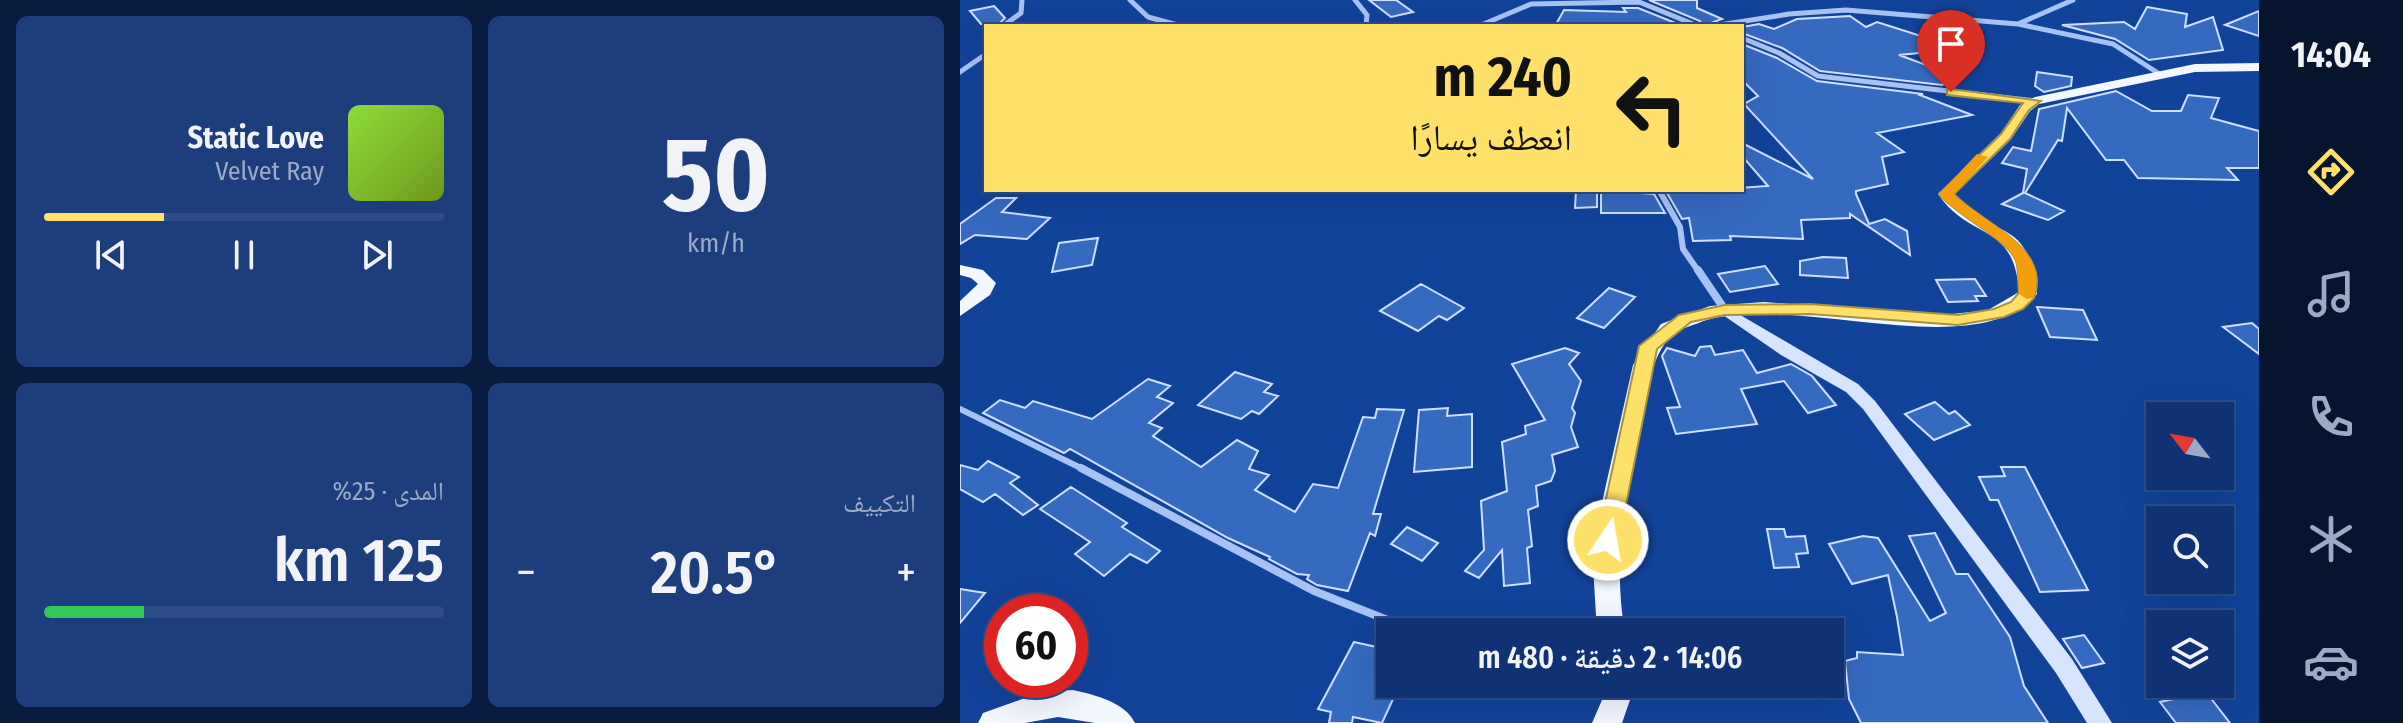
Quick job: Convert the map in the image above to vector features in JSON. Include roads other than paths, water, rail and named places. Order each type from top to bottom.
[{"type":"main road","points":[[1609,618],[1604,590],[1608,540],[1648,346],[1685,318],[1725,310],[1810,309],[1958,320],[1998,314],[2017,306],[2028,294],[2024,260],[2014,246],[1957,207],[1946,194],[2006,136],[2025,108],[2035,101],[2161,75],[2217,66],[2259,67]]},
{"type":"main road","points":[[960,270],[977,274],[987,283],[984,291],[960,310]]},
{"type":"main road","points":[[1607,723],[1608,698]]},
{"type":"main road","points":[[993,723],[1022,708],[1078,701],[1120,723]]},
{"type":"street","points":[[1006,24],[1021,13],[1022,0]]},
{"type":"street","points":[[1130,0],[1148,17],[1174,24]]},
{"type":"street","points":[[1355,0],[1367,15],[1365,24]]},
{"type":"street","points":[[2018,24],[2073,0]]},
{"type":"street","points":[[1484,24],[1531,4],[1639,2],[1663,9],[1694,24]]},
{"type":"street","points":[[1724,24],[1791,12],[1851,11],[1966,24],[2018,24],[2050,34],[2114,44],[2129,50],[2134,58],[2161,75]]},
{"type":"street","points":[[1744,39],[1779,53],[1818,76],[1891,87],[2035,101]]},
{"type":"street","points":[[960,72],[984,55]]},
{"type":"street","points":[[1660,192],[1680,227],[1683,249],[1725,310],[1787,351],[1852,388],[1869,405],[2064,666],[2100,723]]},
{"type":"lane","points":[[960,409],[1121,487],[1314,591],[1382,618]]}]
